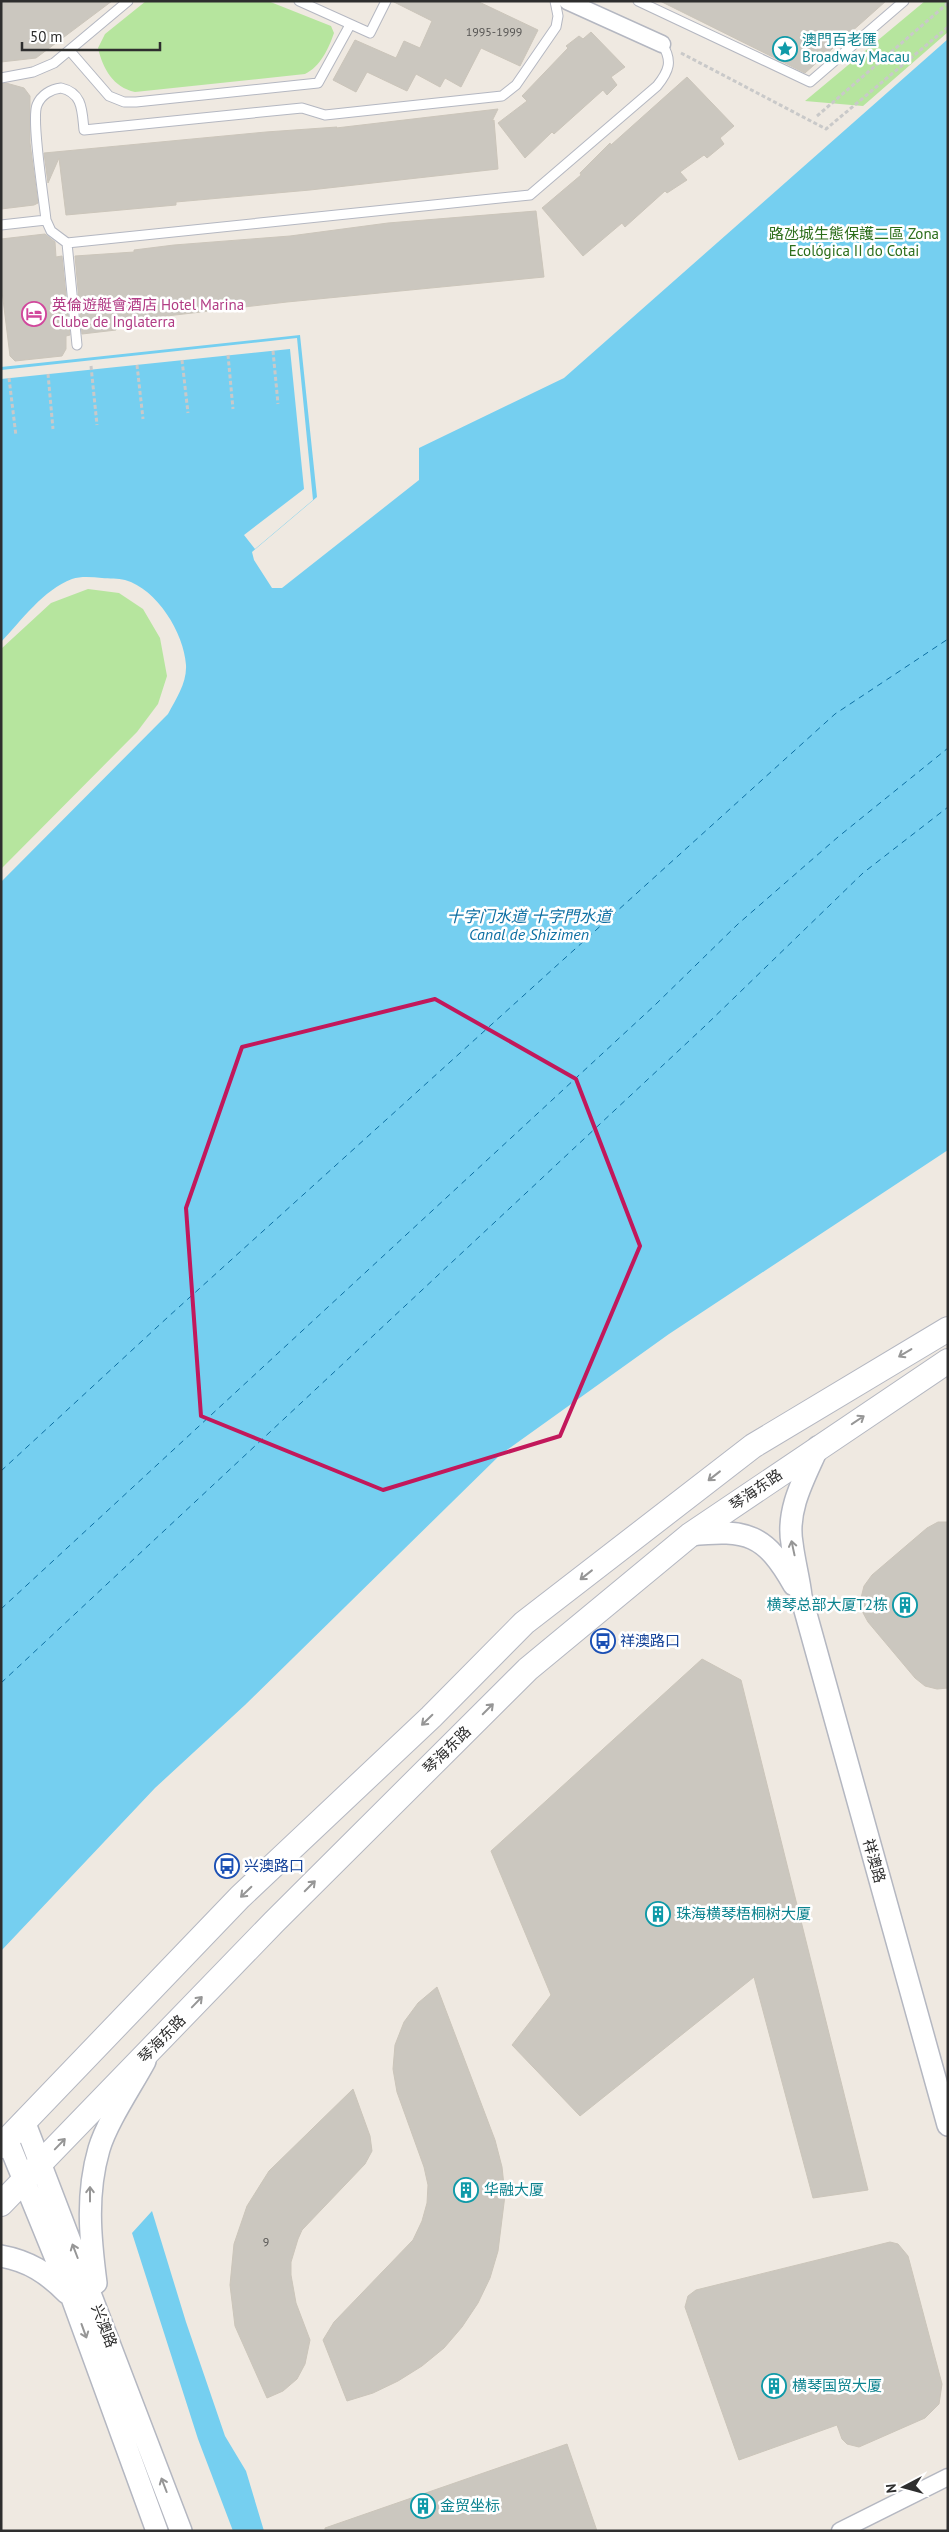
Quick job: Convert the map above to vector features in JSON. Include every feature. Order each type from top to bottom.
[{"type":"main road","points":[[4,2142],[240,1897],[431,1716],[524,1623],[753,1446],[948,1329]]},
{"type":"main road","name":"琴海东路","points":[[1,2204],[274,1922],[528,1669],[690,1535],[948,1361]]},
{"type":"street","points":[[567,1],[662,44]]},
{"type":"street","name":"祥澳路","points":[[818,1447],[799,1490],[792,1515],[791,1542],[801,1596],[948,2125]]},
{"type":"street","name":"祥澳路","points":[[690,1535],[722,1532],[748,1536],[768,1547],[780,1560],[801,1596]]},
{"type":"street","points":[[99,2313],[90,2236],[90,2186],[100,2148],[151,2051]]},
{"type":"street","name":"兴澳路","points":[[24,2121],[33,2171],[72,2298],[157,2531]]},
{"type":"street","name":"兴澳路","points":[[4,2142],[33,2171],[99,2313],[181,2531]]},
{"type":"street","points":[[1,2256],[20,2259],[47,2273],[72,2298]]},
{"type":"street","points":[[840,2531],[948,2477]]},
{"type":"lane","points":[[1,78],[19,76],[54,63],[128,1]]},
{"type":"lane","points":[[298,1],[370,33],[386,1]]},
{"type":"lane","points":[[555,1],[558,16],[556,27],[516,85],[502,96],[325,115],[302,108],[84,130],[82,108],[75,94],[61,88],[49,92],[41,98],[35,114],[46,220],[51,231],[66,243],[530,195],[657,86],[669,69],[668,52],[662,44]]},
{"type":"lane","points":[[638,1],[810,82],[904,1]]},
{"type":"lane","points":[[70,50],[109,96],[124,102],[136,102],[318,83],[350,25]]},
{"type":"lane","points":[[1,225],[46,220]]},
{"type":"lane","points":[[66,243],[77,344]]},
{"type":"path","points":[[817,116],[948,3]]},
{"type":"path","points":[[273,350],[278,404]]},
{"type":"path","points":[[228,355],[233,409]]},
{"type":"path","points":[[182,360],[188,413]]},
{"type":"path","points":[[137,365],[143,418]]},
{"type":"path","points":[[91,366],[97,425]]},
{"type":"path","points":[[48,374],[54,429]]},
{"type":"path","points":[[10,378],[16,436]]},
{"type":"highlighted area","points":[[435,999],[576,1079],[640,1246],[560,1436],[383,1490],[201,1416],[186,1208],[242,1047]]},
{"type":"green space","points":[[146,1],[268,1],[331,26],[334,33],[327,51],[315,67],[305,74],[135,92],[127,90],[110,76],[98,48],[105,34]]},
{"type":"green space","points":[[925,1],[948,1],[948,32],[863,106],[805,101]]},
{"type":"green space","points":[[88,589],[119,593],[143,609],[160,638],[167,676],[158,704],[137,732],[1,869],[1,649],[51,603]]},
{"type":"water","name":"十字门水道 十字門水道 Canal de Shizimen","points":[[948,39],[948,1150],[669,1334],[500,1455],[245,1705],[155,1788],[1,1951],[1,882],[168,714],[183,684],[186,665],[180,639],[167,614],[158,602],[137,585],[119,579],[83,577],[61,584],[42,598],[1,642],[1,367],[300,335],[317,497],[252,552],[254,560],[272,588],[282,588],[419,480],[419,448],[564,378]]},
{"type":"water","points":[[152,2211],[186,2322],[225,2436],[246,2471],[264,2531],[233,2531],[198,2439],[132,2233]]},
{"type":"pier","points":[[297,338],[313,500],[255,549],[244,535],[304,489],[290,349],[1,379],[1,370]]},
{"type":"building","points":[[1,1],[112,1],[36,58],[1,62]]},
{"type":"building","points":[[392,1],[477,1],[538,30],[520,66],[481,48],[461,87],[445,78],[440,87],[416,74],[407,91],[367,72],[356,92],[333,80],[355,40],[396,58],[404,41],[420,48],[432,21]]},
{"type":"building","points":[[660,1],[886,1],[805,73]]},
{"type":"building","points":[[591,32],[625,67],[611,77],[617,85],[607,95],[603,90],[554,134],[552,132],[525,158],[498,123],[527,101],[522,96],[568,48],[566,46],[579,36],[583,39]]},
{"type":"building","points":[[687,77],[734,126],[720,138],[724,144],[707,158],[704,155],[680,172],[687,180],[667,193],[665,191],[625,227],[622,223],[583,256],[542,208],[581,175],[580,173],[610,143],[611,145]]},
{"type":"building","points":[[6,83],[24,88],[30,96],[30,143],[38,203],[1,209],[1,84]]},
{"type":"building","points":[[498,109],[492,121],[494,120],[498,169],[310,190],[176,202],[176,205],[66,215],[59,158],[48,183],[44,153],[266,132],[336,128]]},
{"type":"building","points":[[536,211],[544,277],[287,302],[115,322],[116,330],[82,334],[75,256],[134,252],[134,250],[174,245],[290,236],[388,223]]},
{"type":"building","name":"英倫遊艇會酒店 Hotel Marina Clube de Inglaterra","points":[[45,234],[55,242],[56,257],[62,256],[70,335],[66,336],[66,349],[62,356],[15,361],[10,356],[1,283],[1,239]]},
{"type":"building","name":"横琴总部大厦T2栋","points":[[938,1522],[948,1522],[948,1688],[937,1689],[925,1686],[915,1678],[868,1622],[862,1611],[861,1598],[864,1586],[872,1575],[927,1528]]},
{"type":"building","name":"珠海横琴梧桐树大厦","points":[[702,1659],[741,1680],[868,2190],[813,2198],[754,1977],[580,2116],[512,2045],[551,1995],[491,1851]]},
{"type":"building","name":"华融大厦","points":[[437,1987],[495,2140],[502,2167],[505,2195],[498,2251],[490,2278],[478,2303],[462,2327],[444,2348],[422,2366],[398,2381],[373,2393],[347,2401],[323,2340],[334,2322],[413,2240],[422,2221],[427,2203],[428,2185],[424,2167],[397,2092],[393,2069],[395,2045],[404,2022],[418,2003]]},
{"type":"building","points":[[353,2089],[370,2136],[372,2151],[365,2164],[302,2230],[298,2239],[291,2262],[291,2275],[296,2303],[310,2340],[305,2364],[297,2379],[283,2391],[267,2398],[235,2326],[230,2285],[234,2244],[247,2206],[269,2171]]},
{"type":"building","points":[[890,2242],[898,2244],[908,2256],[942,2384],[939,2404],[925,2418],[859,2447],[847,2444],[842,2439],[837,2425],[739,2460],[685,2307],[688,2296],[696,2290]]},
{"type":"building","points":[[567,2444],[597,2531],[325,2531],[325,2528]]},
{"type":"ferry route","points":[[1,1471],[168,1317],[835,714],[948,639]]},
{"type":"ferry route","points":[[1,1609],[655,1005],[738,924],[838,837],[948,748]]},
{"type":"ferry route","points":[[1,1683],[705,1026],[863,873],[948,807]]},
{"type":"place","name":"澳門百老匯 Broadway Macau","points":[[785,49]]},
{"type":"place","name":"英倫遊艇會酒店 Hotel Marina Clube de Inglaterra","points":[[34,314]]},
{"type":"place","name":"横琴总部大厦T2栋","points":[[905,1605]]},
{"type":"place","name":"祥澳路口","points":[[603,1641]]},
{"type":"place","name":"兴澳路口","points":[[227,1866]]},
{"type":"place","name":"珠海横琴梧桐树大厦","points":[[658,1914]]},
{"type":"place","name":"华融大厦","points":[[466,2190]]},
{"type":"place","name":"横琴国贸大厦","points":[[774,2386]]},
{"type":"place","name":"金贸坐标","points":[[423,2506]]},
{"type":"park label","name":"路氹城生態保護二區 Zona Ecológica II do Cotai","points":[[854,242]]}]
